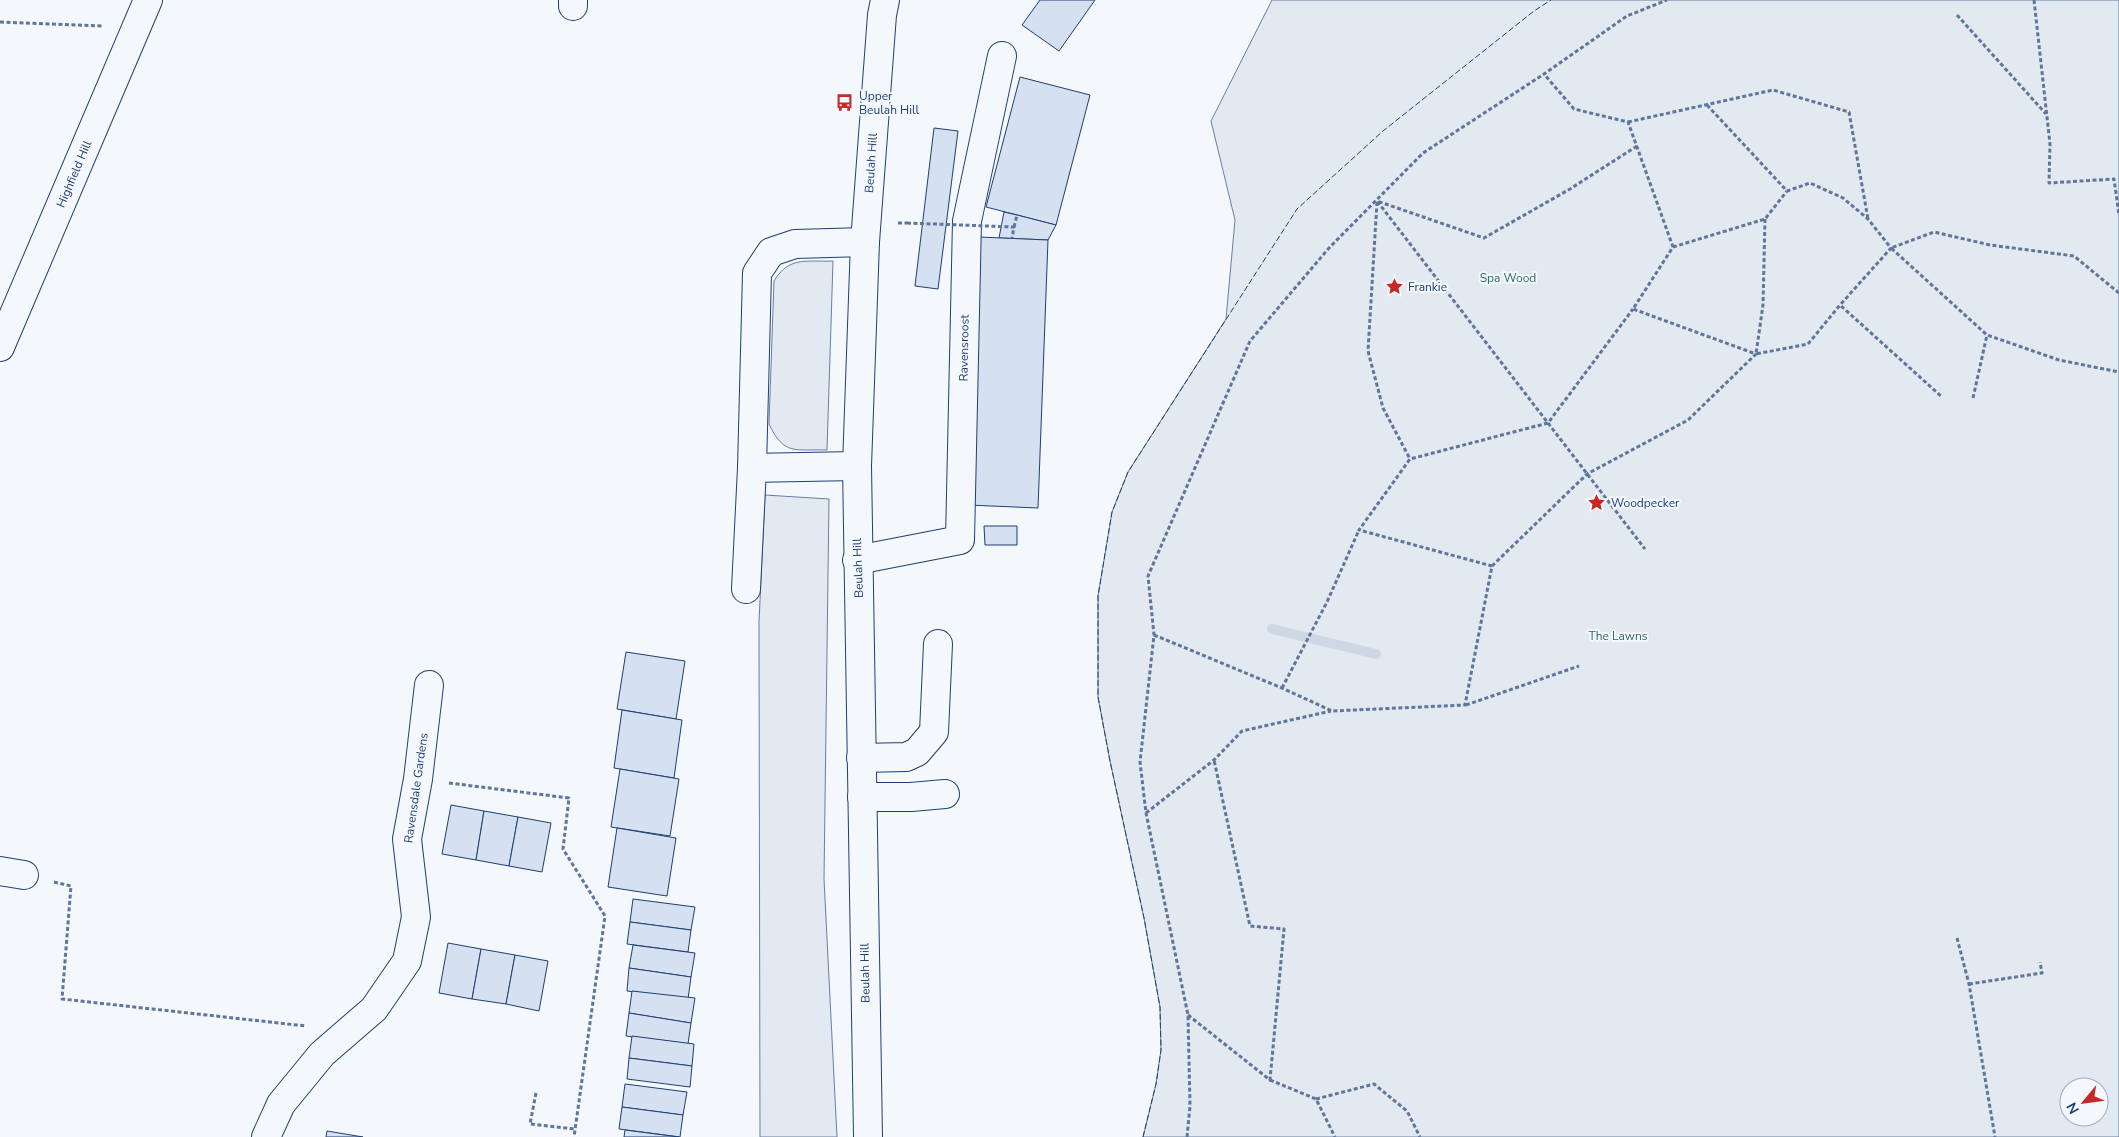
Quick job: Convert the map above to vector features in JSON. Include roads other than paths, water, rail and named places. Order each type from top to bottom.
[{"type":"street","name":"Highfield Hill","points":[[0,347],[148,0]]},
{"type":"street","name":"Beulah Hill","points":[[868,1137],[857,466],[865,242],[882,15],[885,0]]},
{"type":"street","name":"Ravensroost","points":[[858,560],[960,540],[967,222],[1002,56]]},
{"type":"street","points":[[746,589],[752,468],[757,273],[771,252],[795,244],[865,242]]},
{"type":"street","points":[[752,468],[857,466]]},
{"type":"street","points":[[862,758],[906,757],[917,752],[934,732],[938,644]]},
{"type":"street","name":"Ravensdale Gardens","points":[[266,1137],[281,1104],[322,1054],[374,1009],[407,962],[416,917],[407,839],[418,779],[429,685]]},
{"type":"street","points":[[862,797],[911,797],[945,794]]},
{"type":"waterway","points":[[1272,629],[1376,654]]},
{"type":"place","name":"Upper Beulah Hill","points":[[845,103]]},
{"type":"place","name":"Frankie","points":[[1394,287]]},
{"type":"place","name":"Woodpecker","points":[[1597,503]]},
{"type":"park label","name":"Spa Wood","points":[[1508,278]]},
{"type":"park label","name":"The Lawns","points":[[1618,636]]}]
